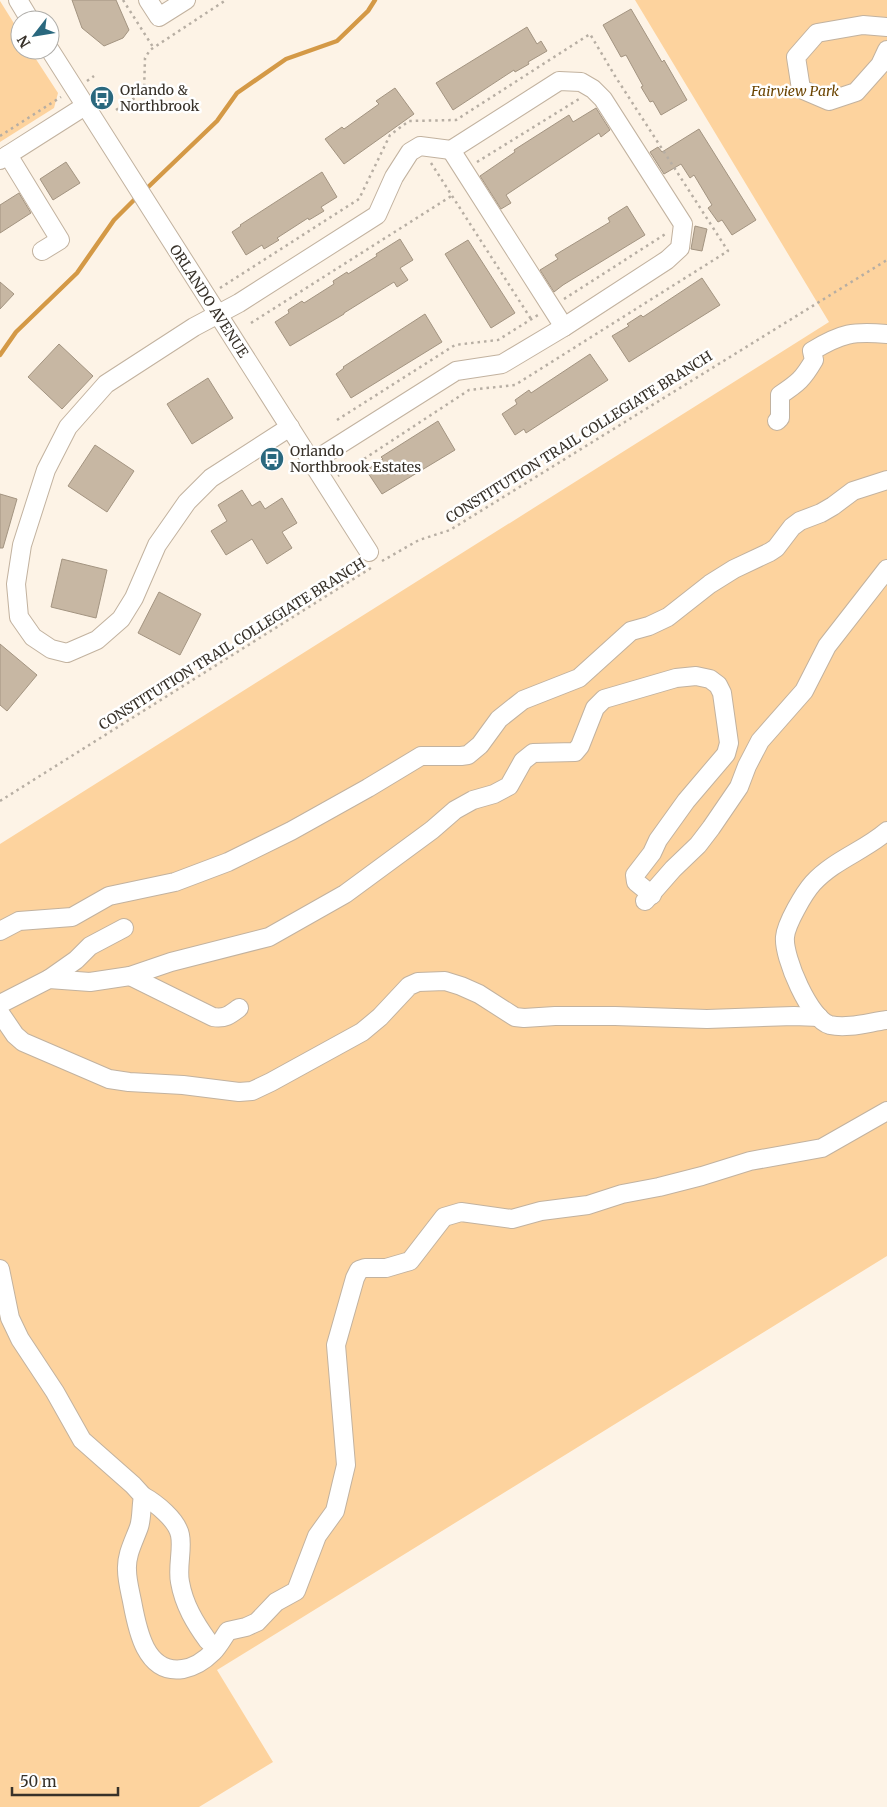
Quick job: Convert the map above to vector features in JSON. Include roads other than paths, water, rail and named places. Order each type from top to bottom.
[{"type":"street","points":[[148,0],[159,17],[186,0]]},
{"type":"street","points":[[887,27],[863,25],[817,33],[796,57],[801,89],[828,101],[856,92],[880,65],[887,50]]},
{"type":"street","name":"ORLANDO AVENUE","points":[[56,60],[374,560]]},
{"type":"street","points":[[290,427],[211,478],[187,502],[157,545],[134,598],[121,619],[97,640],[67,653],[51,649],[33,637],[19,617],[16,584],[22,545],[46,470],[68,427],[106,384],[194,327],[218,315],[377,215],[394,177],[410,152],[420,146],[451,150],[559,80],[581,82],[593,89],[603,99],[683,224],[680,248],[667,260],[564,327],[502,364],[456,371],[312,462]]},
{"type":"street","points":[[42,251],[60,240],[4,158],[85,106]]},
{"type":"street","points":[[451,150],[564,327]]},
{"type":"street","points":[[777,421],[780,418],[780,395],[799,382],[806,373],[814,360],[812,350],[831,339],[852,332],[887,334]]},
{"type":"street","points":[[0,931],[19,921],[72,917],[109,896],[175,882],[228,862],[291,832],[421,756],[468,755],[480,745],[499,719],[523,700],[580,678],[632,632],[668,617],[717,579],[776,548],[792,527],[800,521],[821,513],[853,490],[887,480]]},
{"type":"street","points":[[49,980],[90,982],[130,976],[171,962],[269,936],[345,894],[432,830],[455,810],[473,800],[494,794],[509,786],[523,761],[533,753],[575,752],[580,746],[595,708],[604,699],[676,678],[696,676],[710,679],[718,685],[722,693],[729,743],[726,754],[686,801],[658,840],[652,853],[635,875],[636,882],[648,898],[698,845],[711,828],[739,786],[760,742],[804,691],[827,646],[887,569]]},
{"type":"street","points":[[887,831],[832,866],[812,884],[795,911],[785,937],[794,978],[819,1017],[825,1023],[836,1025],[887,1020]]},
{"type":"street","points":[[0,1004],[49,980],[76,960],[90,946],[124,928]]},
{"type":"street","points":[[130,976],[213,1016],[222,1018],[230,1016],[239,1008]]},
{"type":"street","points":[[0,1013],[15,1035],[23,1042],[109,1079],[239,1092],[252,1090],[272,1082],[362,1032],[380,1017],[409,986],[418,982],[444,981],[461,986],[480,994],[515,1017],[524,1018],[555,1016],[707,1019],[819,1017]]},
{"type":"street","points":[[0,1269],[10,1318],[20,1339],[55,1392],[82,1440],[143,1496],[156,1504],[169,1517],[180,1535],[179,1580],[186,1606],[205,1636],[246,1627],[257,1622],[276,1602],[296,1591],[317,1536],[335,1511],[346,1465],[336,1345],[359,1270],[365,1268],[386,1268],[410,1261],[444,1217],[461,1212],[512,1220],[541,1211],[588,1205],[622,1194],[659,1187],[750,1161],[822,1148],[887,1111]]},
{"type":"street","points":[[143,1496],[140,1509],[140,1525],[131,1544],[127,1569],[138,1633],[149,1653],[166,1668],[176,1670],[188,1668],[199,1663],[214,1652],[228,1631]]},
{"type":"waterway","points":[[144,191],[217,121],[237,93],[286,59],[337,41],[368,11],[375,0]]},
{"type":"waterway","points":[[0,355],[16,332],[77,273],[114,220],[138,196]]},
{"type":"place","name":"Orlando & Northbrook","points":[[102,98]]},
{"type":"place","name":"Orlando Northbrook Estates","points":[[272,459]]},
{"type":"park label","name":"Fairview Park","points":[[795,91]]}]
